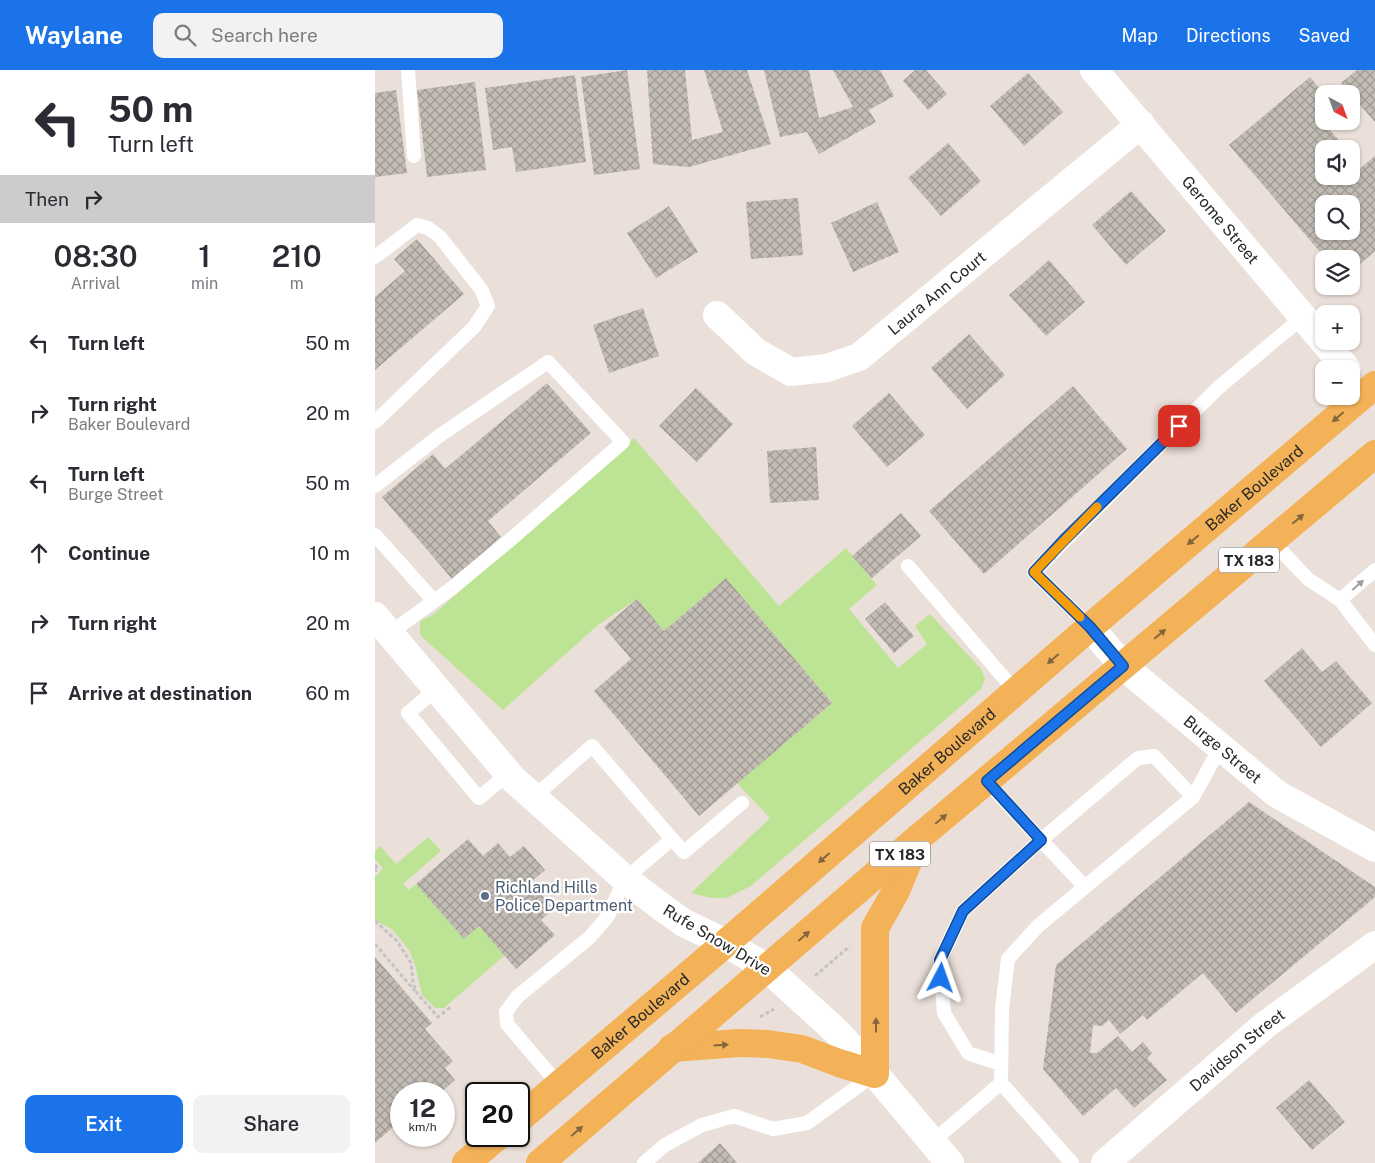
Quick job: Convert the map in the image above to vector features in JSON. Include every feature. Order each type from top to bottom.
[{"type":"main road","name":"Baker Boulevard","points":[[530,1109],[726,943],[1016,692],[1364,384]]},
{"type":"main road","name":"TX 183","points":[[540,1163],[917,839],[1375,454]]},
{"type":"main road","points":[[673,1048],[739,1043],[768,1044],[802,1049],[875,1074],[875,928],[895,891],[917,839]]},
{"type":"main road","points":[[466,1163],[484,1147]]},
{"type":"street","name":"Gerome Street","points":[[1094,70],[1339,360]]},
{"type":"street","name":"Laura Ann Court","points":[[717,315],[756,352],[791,372],[827,368],[859,357],[1141,124]]},
{"type":"street","name":"Rufe Snow Drive","points":[[382,625],[509,773],[534,797],[625,879],[663,908],[684,923],[726,943],[767,968],[838,1033],[950,1163]]},
{"type":"street","name":"Burge Street","points":[[1090,627],[1123,666],[1277,794],[1375,848]]},
{"type":"street","name":"Davidson Street","points":[[1105,1163],[1265,1025],[1375,945]]},
{"type":"lane","points":[[408,70],[414,156]]},
{"type":"lane","points":[[375,257],[417,225],[428,228],[440,237],[481,289],[488,306],[474,326],[375,422]]},
{"type":"lane","points":[[1090,627],[1034,572],[1219,387],[1303,317]]},
{"type":"lane","points":[[375,486],[439,436],[548,362],[623,442],[452,588],[434,601],[382,625]]},
{"type":"lane","points":[[375,535],[434,601]]},
{"type":"lane","points":[[1271,540],[1308,579],[1341,600],[1375,645]]},
{"type":"lane","points":[[908,566],[1016,692]]},
{"type":"lane","points":[[1341,600],[1375,570]]},
{"type":"lane","points":[[437,689],[408,713],[479,798],[509,773]]},
{"type":"lane","points":[[534,797],[592,746],[683,852],[741,803]]},
{"type":"lane","points":[[1072,1163],[1001,1082],[1002,1009],[1008,959],[1038,926],[1193,797],[1220,748]]},
{"type":"lane","points":[[1001,1064],[968,1053],[944,1013],[940,960],[963,911],[1041,840],[1138,758],[1154,756],[1193,797]]},
{"type":"lane","points":[[987,781],[1085,887]]},
{"type":"lane","points":[[559,1085],[507,1024],[506,1012],[517,997],[590,937],[608,916],[625,879],[671,839]]},
{"type":"lane","points":[[644,1163],[665,1145],[702,1125],[735,1116],[773,1129],[807,1123],[875,1074]]},
{"type":"lane","points":[[932,1142],[1001,1082]]},
{"type":"path","points":[[375,865],[378,868],[375,871]]},
{"type":"path","points":[[375,921],[397,941],[411,963],[413,983],[417,993]]},
{"type":"path","points":[[375,944],[438,1017],[452,1006]]},
{"type":"path","points":[[815,976],[851,945]]},
{"type":"green space","points":[[634,438],[779,606],[846,548],[877,585],[849,609],[898,668],[927,644],[915,626],[930,614],[981,669],[985,679],[981,689],[751,886],[727,898],[711,898],[691,893],[770,818],[737,783],[832,703],[726,578],[664,631],[637,599],[598,625],[503,710],[420,635],[420,621],[434,614]]},
{"type":"green space","points":[[428,837],[441,851],[403,884],[409,890],[416,884],[464,939],[479,926],[505,955],[444,1008],[435,1008],[422,995],[415,965],[409,950],[393,930],[375,920],[375,877],[383,869],[375,859],[375,851],[380,846],[396,864]]},
{"type":"building","points":[[627,70],[640,169],[594,175],[581,77]]},
{"type":"building","points":[[647,70],[685,70],[692,140],[723,132],[704,70],[747,70],[771,144],[689,167],[653,164]]},
{"type":"building","points":[[764,70],[809,70],[819,118],[853,107],[833,70],[880,70],[894,96],[869,110],[876,122],[819,154],[807,132],[780,137]]},
{"type":"building","points":[[915,70],[926,70],[947,94],[928,110],[903,81]]},
{"type":"building","points":[[1357,70],[1375,70],[1375,122],[1360,105],[1360,85],[1343,85],[1341,83]]},
{"type":"building","points":[[1028,73],[1063,112],[1024,146],[990,106]]},
{"type":"building","points":[[575,75],[586,162],[516,172],[512,147],[493,150],[485,88]]},
{"type":"building","points":[[1310,77],[1317,85],[1315,85],[1315,130],[1330,130],[1339,140],[1315,140],[1315,185],[1360,185],[1360,168],[1375,156],[1375,251],[1360,264],[1360,250],[1318,250],[1229,145]]},
{"type":"building","points":[[475,82],[486,170],[427,177],[417,90]]},
{"type":"building","points":[[396,90],[407,173],[375,177],[375,93]]},
{"type":"building","points":[[948,143],[981,181],[941,216],[908,178]]},
{"type":"building","points":[[1131,191],[1166,231],[1126,265],[1092,225]]},
{"type":"building","points":[[798,198],[803,255],[751,259],[746,202]]},
{"type":"building","points":[[877,202],[899,252],[853,272],[831,223]]},
{"type":"building","points":[[669,206],[698,252],[656,278],[627,233]]},
{"type":"building","points":[[417,239],[464,294],[375,370],[375,297],[405,271],[394,259]]},
{"type":"building","points":[[1049,260],[1085,302],[1046,336],[1009,295]]},
{"type":"building","points":[[643,308],[659,356],[609,373],[593,325]]},
{"type":"building","points":[[969,334],[1005,375],[967,409],[931,368]]},
{"type":"building","points":[[547,383],[591,433],[488,521],[501,537],[452,579],[382,497],[433,454],[445,469]]},
{"type":"building","points":[[1073,386],[1127,449],[984,574],[929,511]]},
{"type":"building","points":[[696,388],[733,424],[697,462],[659,426]]},
{"type":"building","points":[[889,393],[925,435],[887,467],[852,426]]},
{"type":"building","points":[[816,447],[819,500],[770,503],[767,451]]},
{"type":"building","points":[[901,513],[921,536],[872,578],[852,556]]},
{"type":"building","points":[[726,578],[832,703],[699,816],[594,691],[631,659],[604,627],[637,599],[664,631]]},
{"type":"building","points":[[885,602],[914,636],[894,653],[865,619]]},
{"type":"building","points":[[1302,648],[1322,672],[1336,661],[1372,703],[1321,747],[1264,681]]},
{"type":"building","points":[[1249,802],[1375,887],[1375,897],[1236,1013],[1203,973],[1147,1020],[1143,1015],[1120,1034],[1109,1020],[1102,1026],[1093,1025],[1090,1053],[1097,1053],[1118,1036],[1132,1052],[1143,1042],[1152,1053],[1147,1058],[1167,1080],[1134,1108],[1116,1088],[1083,1116],[1043,1069],[1056,965]]},
{"type":"building","name":"Richland Hills Police Department","points":[[468,839],[483,856],[498,843],[510,857],[524,846],[545,870],[531,882],[554,909],[541,920],[555,935],[516,969],[479,926],[464,939],[416,884]]},
{"type":"building","points":[[375,957],[432,1023],[425,1029],[453,1061],[445,1068],[455,1080],[453,1082],[390,1082],[390,1130],[375,1143]]},
{"type":"building","points":[[1309,1080],[1345,1122],[1312,1150],[1276,1108]]},
{"type":"building","points":[[720,1143],[737,1163],[698,1163]]},
{"type":"slow traffic","points":[[1080,617],[1034,572],[1097,507]]},
{"type":"place","name":"Richland Hills Police Department","points":[[485,896]]},
{"type":"route","points":[[941,978],[940,960],[963,911],[1041,840],[987,781],[1123,666],[1090,627],[1034,572],[1179,426]]}]
